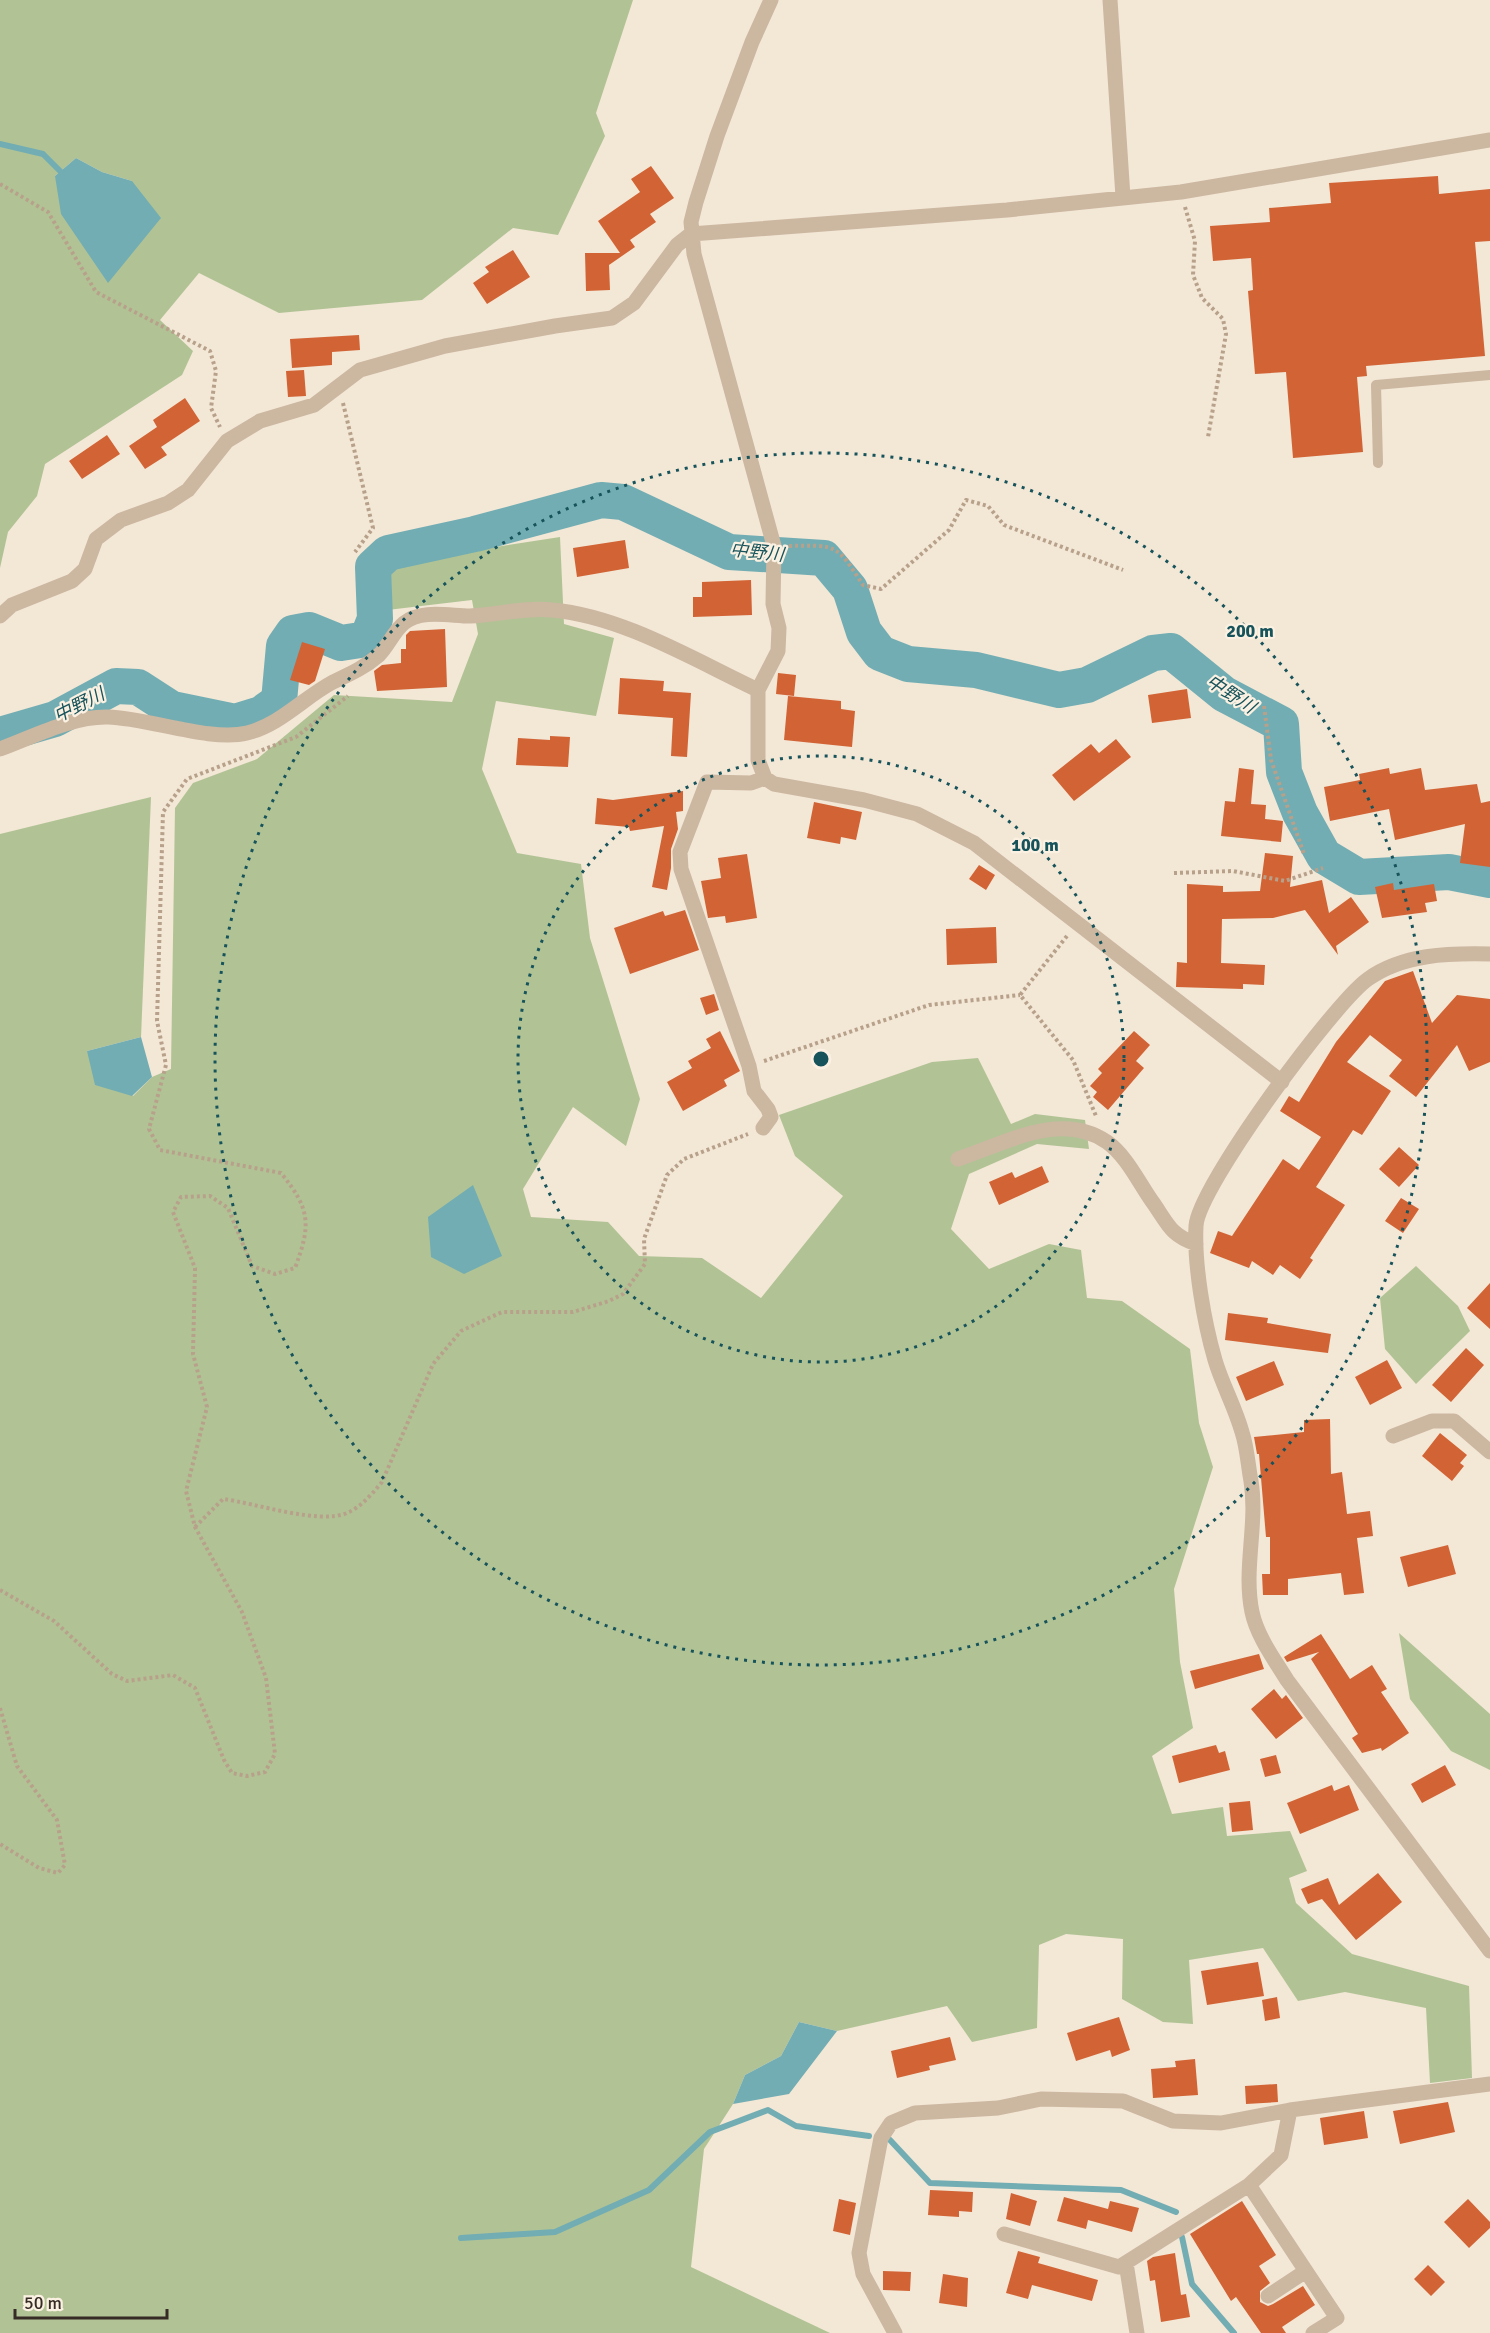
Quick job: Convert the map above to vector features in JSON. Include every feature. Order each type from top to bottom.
[{"type":"street","points":[[771,0],[752,42],[717,136],[696,202],[692,234],[694,254],[774,546],[773,604],[779,628],[778,651],[758,690],[758,760],[765,778],[774,784],[864,800],[917,814],[975,843],[1282,1082]]},
{"type":"street","points":[[1110,0],[1123,197]]},
{"type":"street","points":[[0,616],[12,606],[72,581],[85,569],[96,539],[121,520],[168,503],[188,490],[227,441],[260,421],[314,405],[360,370],[445,346],[612,318],[634,303],[677,245],[692,234],[1007,210],[1181,192],[1490,140]]},
{"type":"street","points":[[0,749],[74,722],[105,717],[140,719],[217,735],[247,733],[281,718],[332,683],[357,672],[380,653],[404,623],[421,615],[473,616],[549,609],[580,613],[623,627],[758,690]]},
{"type":"street","points":[[763,1128],[771,1117],[768,1108],[754,1091],[749,1066],[681,869],[680,852],[707,782],[751,783],[765,778]]},
{"type":"street","points":[[1490,954],[1447,953],[1398,964],[1368,979],[1339,1006],[1282,1082],[1220,1170],[1196,1222],[1196,1244],[1215,1359],[1243,1434],[1252,1489],[1251,1602],[1252,1613],[1264,1643],[1287,1680],[1490,1951]]},
{"type":"street","points":[[958,1159],[1051,1128],[1080,1129],[1107,1142],[1120,1155],[1178,1238],[1196,1244]]},
{"type":"street","points":[[1393,1436],[1431,1421],[1454,1421],[1490,1452]]},
{"type":"street","points":[[895,2333],[863,2274],[859,2253],[881,2138],[891,2123],[915,2113],[998,2108],[1041,2099],[1123,2101],[1173,2121],[1221,2123],[1290,2110],[1490,2084]]},
{"type":"street","points":[[1004,2234],[1119,2267],[1249,2185],[1281,2155],[1290,2110]]},
{"type":"street","points":[[1249,2185],[1337,2318],[1313,2333]]},
{"type":"street","points":[[1126,2263],[1137,2333]]},
{"type":"street","points":[[1268,2296],[1306,2271]]},
{"type":"lane","points":[[1378,463],[1376,385],[1490,375]]},
{"type":"path","points":[[0,184],[48,212],[96,292],[210,351],[216,371],[211,408],[227,441]]},
{"type":"path","points":[[1181,192],[1195,241],[1193,275],[1202,298],[1223,319],[1226,334],[1208,437]]},
{"type":"path","points":[[339,384],[373,528],[355,552]]},
{"type":"path","points":[[774,546],[826,545],[842,552],[863,585],[881,589],[949,530],[966,500],[988,506],[1004,525],[1123,570]]},
{"type":"path","points":[[0,1590],[54,1621],[112,1674],[127,1682],[172,1676],[195,1688],[224,1760],[232,1773],[247,1776],[265,1772],[275,1754],[266,1678],[242,1612],[195,1527],[186,1491],[207,1407],[193,1354],[195,1268],[173,1212],[181,1197],[210,1196],[228,1208],[252,1266],[275,1274],[295,1268],[307,1235],[300,1197],[281,1173],[160,1150],[149,1129],[166,1065],[157,1020],[163,813],[187,779],[296,737],[351,694],[357,672]]},
{"type":"path","points":[[1264,706],[1271,760],[1304,854]]},
{"type":"path","points":[[1174,873],[1233,871],[1286,881],[1323,868]]},
{"type":"path","points":[[749,1066],[929,1005],[1020,995],[1078,923]]},
{"type":"path","points":[[1020,995],[1073,1060],[1107,1142]]},
{"type":"path","points":[[195,1527],[223,1499],[325,1518],[347,1513],[370,1496],[382,1482],[433,1364],[461,1331],[502,1311],[573,1312],[609,1301],[623,1294],[645,1264],[644,1239],[668,1175],[684,1159],[763,1128]]},
{"type":"path","points":[[0,1708],[17,1766],[57,1820],[65,1865],[58,1873],[39,1868],[0,1844]]},
{"type":"green space","points":[[0,0],[633,0],[596,113],[605,136],[558,235],[513,228],[422,300],[279,313],[199,273],[160,320],[193,351],[182,375],[45,464],[37,496],[8,532],[0,568]],"holes":[[[76,158],[102,172],[132,181],[55,176]]]},
{"type":"green space","points":[[560,537],[564,624],[614,638],[596,716],[496,701],[482,769],[517,853],[581,864],[590,938],[640,1099],[626,1146],[573,1107],[523,1189],[531,1217],[608,1222],[639,1256],[702,1258],[761,1298],[843,1196],[795,1156],[779,1115],[932,1062],[978,1058],[1011,1124],[1035,1114],[1085,1120],[1089,1149],[1037,1144],[969,1174],[951,1229],[989,1269],[1049,1244],[1081,1250],[1087,1298],[1122,1301],[1190,1349],[1199,1423],[1213,1467],[1174,1589],[1180,1662],[1193,1728],[1152,1756],[1172,1814],[1223,1807],[1227,1836],[1290,1831],[1307,1871],[1289,1878],[1296,1903],[1352,1954],[1469,1986],[1472,2078],[1430,2083],[1426,2008],[1345,1992],[1298,2001],[1263,1948],[1189,1960],[1193,2024],[1163,2022],[1122,1999],[1123,1939],[1066,1934],[1039,1945],[1037,2028],[972,2042],[947,2006],[837,2031],[799,2022],[781,2056],[745,2075],[733,2104],[704,2149],[691,2267],[830,2333],[0,2333],[0,834],[151,797],[141,1037],[87,1051],[133,1096],[152,1077],[171,1069],[175,808],[193,783],[257,759],[334,695],[452,702],[478,634],[472,600],[379,611],[386,564]]},
{"type":"green space","points":[[1416,1266],[1458,1306],[1470,1331],[1416,1384],[1385,1349],[1380,1298]]},
{"type":"green space","points":[[1399,1633],[1490,1714],[1490,1770],[1451,1751],[1410,1699]]},
{"type":"water","points":[[76,158],[102,172],[132,181],[161,218],[108,283],[61,214],[55,176]]},
{"type":"water","points":[[141,1037],[152,1077],[132,1096],[95,1085],[87,1051]]},
{"type":"water","points":[[473,1185],[502,1256],[464,1274],[431,1257],[428,1217]]},
{"type":"water","points":[[799,2022],[837,2031],[789,2094],[733,2104],[745,2075],[781,2056]]},
{"type":"building","points":[[651,166],[674,198],[650,214],[656,222],[630,240],[635,247],[609,265],[610,290],[586,291],[585,253],[620,253],[598,221],[640,192],[631,179]]},
{"type":"building","points":[[1438,176],[1439,194],[1490,189],[1490,241],[1475,242],[1485,356],[1366,366],[1367,376],[1357,377],[1363,452],[1293,458],[1286,372],[1255,374],[1248,291],[1253,290],[1251,258],[1213,261],[1210,226],[1270,222],[1269,208],[1331,203],[1329,183]]},
{"type":"building","points":[[513,250],[530,277],[487,304],[473,283],[489,272],[485,267]]},
{"type":"building","points":[[359,335],[360,350],[332,352],[332,365],[292,368],[290,339]]},
{"type":"building","points":[[304,370],[306,396],[288,397],[286,371]]},
{"type":"building","points":[[185,398],[200,421],[161,447],[167,455],[145,469],[129,446],[157,427],[153,420]]},
{"type":"building","points":[[107,435],[120,454],[82,479],[69,461]]},
{"type":"building","points":[[625,540],[629,568],[577,577],[573,548]]},
{"type":"building","points":[[751,580],[752,615],[693,617],[693,597],[702,597],[702,582]]},
{"type":"building","points":[[445,629],[447,687],[377,691],[374,671],[382,665],[401,663],[401,649],[406,649],[406,635],[410,631]]},
{"type":"building","points":[[302,642],[325,649],[315,681],[309,685],[290,680]]},
{"type":"building","points":[[778,673],[796,675],[794,696],[776,694]]},
{"type":"building","points":[[620,678],[664,681],[663,691],[691,693],[687,757],[671,756],[673,718],[618,714]]},
{"type":"building","points":[[1187,689],[1191,718],[1152,723],[1148,695]]},
{"type":"building","points":[[788,696],[841,701],[841,709],[855,711],[852,747],[784,740]]},
{"type":"building","points":[[550,736],[570,737],[568,767],[516,765],[518,738],[550,740]]},
{"type":"building","points":[[1116,739],[1131,757],[1074,801],[1052,775],[1091,744],[1099,753]]},
{"type":"building","points":[[1239,768],[1254,770],[1251,804],[1266,805],[1265,819],[1283,821],[1281,842],[1221,836],[1225,801],[1235,802]]},
{"type":"building","points":[[1389,768],[1390,774],[1421,768],[1425,790],[1477,784],[1481,803],[1490,801],[1490,867],[1460,863],[1465,824],[1395,840],[1389,809],[1330,821],[1324,787],[1360,780],[1359,774]]},
{"type":"building","points":[[683,791],[683,811],[676,812],[678,829],[671,849],[671,868],[667,890],[652,887],[664,826],[630,831],[629,827],[595,824],[597,798],[613,800]]},
{"type":"building","points":[[814,802],[862,812],[856,840],[841,837],[840,844],[807,838]]},
{"type":"building","points":[[1265,853],[1293,856],[1290,887],[1322,880],[1329,913],[1351,897],[1369,922],[1336,946],[1338,955],[1305,910],[1273,918],[1222,919],[1221,963],[1265,965],[1264,985],[1243,984],[1243,989],[1176,987],[1177,962],[1187,963],[1187,884],[1223,886],[1223,892],[1260,891]]},
{"type":"building","points":[[747,854],[757,918],[726,923],[725,916],[708,918],[701,881],[721,878],[718,858]]},
{"type":"building","points":[[979,865],[995,875],[986,890],[969,879]]},
{"type":"building","points":[[1393,883],[1394,890],[1434,884],[1437,901],[1425,903],[1427,912],[1382,918],[1375,887]]},
{"type":"building","points":[[685,910],[699,950],[630,974],[614,928],[663,911],[665,916]]},
{"type":"building","points":[[996,927],[997,963],[947,965],[946,929]]},
{"type":"building","points":[[1413,971],[1432,1023],[1457,995],[1490,999],[1490,1062],[1469,1071],[1457,1045],[1416,1097],[1389,1076],[1402,1060],[1370,1035],[1347,1062],[1391,1091],[1362,1135],[1353,1130],[1316,1187],[1345,1205],[1310,1258],[1313,1260],[1300,1279],[1280,1265],[1273,1275],[1252,1261],[1249,1268],[1210,1253],[1218,1231],[1232,1236],[1283,1159],[1299,1170],[1321,1137],[1280,1111],[1289,1096],[1299,1102],[1336,1042],[1385,981]]},
{"type":"building","points":[[714,994],[719,1010],[706,1015],[700,998]]},
{"type":"building","points":[[720,1031],[740,1071],[724,1080],[727,1086],[683,1111],[667,1082],[692,1068],[688,1061],[711,1048],[706,1039]]},
{"type":"building","points":[[1134,1031],[1150,1045],[1136,1061],[1144,1068],[1108,1110],[1093,1097],[1097,1092],[1090,1086],[1102,1073],[1098,1069]]},
{"type":"building","points":[[1399,1147],[1419,1165],[1399,1187],[1379,1169]]},
{"type":"building","points":[[1042,1166],[1049,1182],[999,1205],[989,1182],[1012,1172],[1015,1178]]},
{"type":"building","points":[[1401,1198],[1419,1209],[1403,1233],[1385,1221]]},
{"type":"building","points":[[1490,1283],[1490,1329],[1467,1308]]},
{"type":"building","points":[[1228,1313],[1268,1318],[1267,1323],[1331,1334],[1328,1353],[1225,1340]]},
{"type":"building","points":[[1466,1348],[1484,1365],[1451,1402],[1432,1385]]},
{"type":"building","points":[[1387,1360],[1402,1388],[1370,1405],[1355,1377]]},
{"type":"building","points":[[1274,1361],[1284,1385],[1246,1401],[1236,1377]]},
{"type":"building","points":[[1330,1419],[1331,1474],[1342,1472],[1347,1514],[1370,1511],[1373,1536],[1357,1538],[1364,1593],[1344,1595],[1341,1573],[1288,1579],[1288,1595],[1263,1595],[1262,1574],[1270,1574],[1270,1537],[1266,1537],[1259,1454],[1257,1454],[1254,1437],[1304,1432],[1304,1420]]},
{"type":"building","points":[[1440,1433],[1467,1455],[1460,1463],[1464,1466],[1452,1481],[1422,1456]]},
{"type":"building","points":[[1448,1545],[1456,1574],[1408,1587],[1400,1557]]},
{"type":"building","points":[[1321,1634],[1350,1679],[1372,1665],[1387,1689],[1381,1692],[1409,1733],[1382,1751],[1381,1748],[1362,1753],[1352,1738],[1358,1734],[1311,1659],[1319,1652],[1287,1662],[1284,1657]]},
{"type":"building","points":[[1259,1654],[1264,1669],[1195,1689],[1190,1671]]},
{"type":"building","points":[[1274,1689],[1282,1699],[1286,1695],[1303,1718],[1276,1739],[1251,1709]]},
{"type":"building","points":[[1216,1745],[1219,1753],[1225,1751],[1230,1770],[1179,1783],[1172,1756]]},
{"type":"building","points":[[1276,1755],[1281,1773],[1265,1777],[1260,1759]]},
{"type":"building","points":[[1445,1765],[1456,1785],[1422,1803],[1411,1784]]},
{"type":"building","points":[[1332,1785],[1334,1791],[1349,1785],[1359,1810],[1300,1834],[1287,1803]]},
{"type":"building","points":[[1250,1801],[1253,1830],[1232,1832],[1229,1803]]},
{"type":"building","points":[[1378,1873],[1402,1902],[1356,1940],[1322,1899],[1308,1904],[1301,1889],[1328,1878],[1339,1905]]},
{"type":"building","points":[[1258,1962],[1264,1996],[1207,2005],[1201,1971]]},
{"type":"building","points":[[1277,1997],[1280,2018],[1265,2021],[1262,2000]]},
{"type":"building","points":[[1119,2017],[1130,2050],[1112,2057],[1110,2050],[1076,2061],[1067,2033]]},
{"type":"building","points":[[950,2037],[956,2060],[929,2066],[930,2070],[897,2078],[891,2051]]},
{"type":"building","points":[[1195,2059],[1198,2095],[1153,2098],[1151,2069],[1176,2067],[1175,2061]]},
{"type":"building","points":[[1277,2084],[1278,2102],[1246,2104],[1245,2086]]},
{"type":"building","points":[[1448,2102],[1455,2132],[1400,2144],[1393,2111]]},
{"type":"building","points":[[1364,2111],[1368,2138],[1324,2145],[1320,2118]]},
{"type":"building","points":[[930,2190],[973,2192],[972,2212],[959,2211],[959,2217],[928,2215]]},
{"type":"building","points":[[1011,2193],[1037,2201],[1030,2226],[1006,2219]]},
{"type":"building","points":[[1064,2197],[1108,2209],[1110,2201],[1139,2208],[1132,2232],[1088,2220],[1086,2229],[1057,2221]]},
{"type":"building","points":[[839,2199],[856,2203],[850,2235],[833,2231]]},
{"type":"building","points":[[1468,2199],[1490,2222],[1490,2228],[1469,2248],[1444,2222]]},
{"type":"building","points":[[1242,2201],[1276,2255],[1259,2266],[1270,2283],[1260,2291],[1260,2302],[1268,2306],[1303,2286],[1315,2305],[1282,2327],[1286,2333],[1261,2333],[1236,2297],[1231,2301],[1190,2234]]},
{"type":"building","points":[[1018,2251],[1040,2257],[1038,2263],[1098,2280],[1092,2301],[1032,2285],[1028,2299],[1006,2293]]},
{"type":"building","points":[[1175,2253],[1181,2295],[1186,2294],[1190,2317],[1161,2322],[1155,2280],[1150,2281],[1147,2261],[1153,2257]]},
{"type":"building","points":[[1428,2265],[1445,2282],[1431,2296],[1414,2279]]},
{"type":"building","points":[[883,2271],[911,2272],[910,2291],[883,2290]]},
{"type":"building","points":[[943,2274],[968,2278],[967,2307],[939,2303]]},
{"type":"waterway","points":[[0,144],[43,154],[64,175]]},
{"type":"waterway","name":"中野川","points":[[0,735],[55,719],[116,686],[138,687],[172,709],[235,722],[261,714],[279,701],[284,646],[293,633],[309,630],[341,643],[367,639],[375,619],[373,567],[388,553],[475,534],[601,500],[623,502],[729,552],[824,558],[850,589],[864,632],[880,653],[908,664],[976,670],[1059,690],[1087,685],[1153,653],[1171,651],[1224,694],[1281,724],[1284,772],[1300,813],[1324,856],[1359,877],[1449,872],[1490,880]]},
{"type":"waterway","points":[[461,2238],[555,2232],[649,2190],[710,2132],[768,2110],[796,2126],[869,2136]]},
{"type":"waterway","points":[[890,2140],[930,2183],[1121,2190],[1176,2212]]},
{"type":"waterway","points":[[1182,2237],[1192,2284],[1234,2333]]}]
